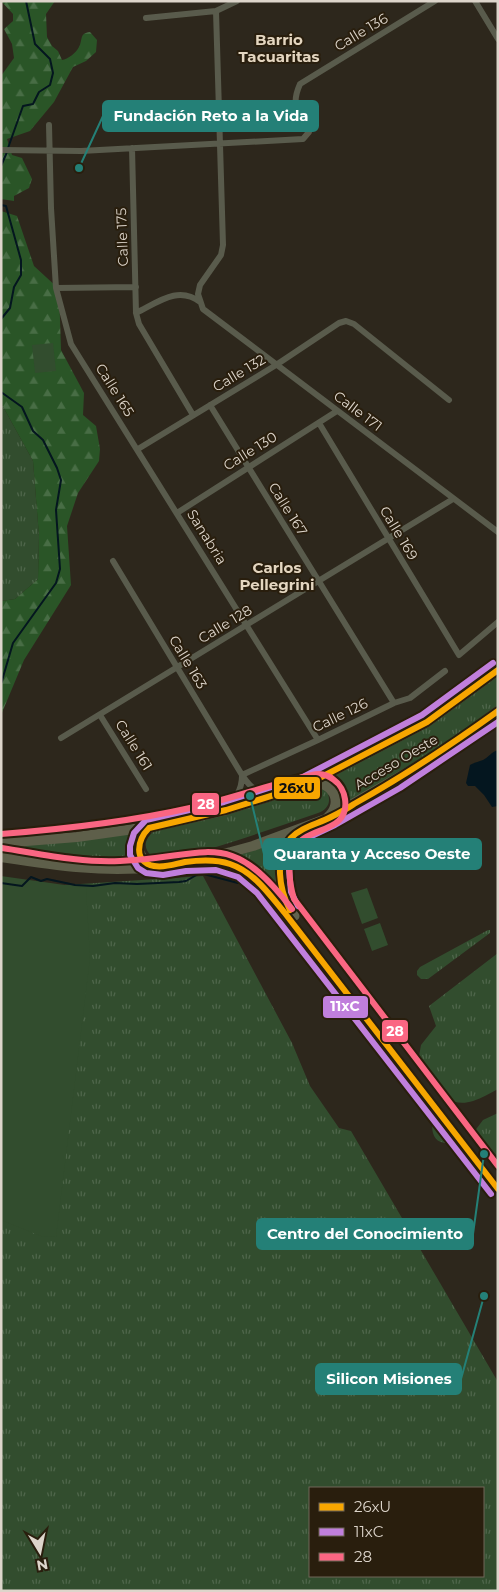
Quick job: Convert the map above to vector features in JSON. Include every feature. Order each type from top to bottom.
[{"type":"highway","name":"Acceso Oeste","points":[[1,843],[78,837],[155,826],[226,810],[306,785],[427,722],[498,670]]},
{"type":"highway","name":"Acceso Oeste","points":[[1,856],[61,867],[96,870],[141,869],[188,862],[253,846],[326,819],[414,769],[462,738],[498,711]]},
{"type":"highway","points":[[306,785],[325,784],[334,792],[335,811],[326,819]]},
{"type":"highway","points":[[155,826],[148,828],[139,838],[138,852],[147,863],[153,866],[162,866]]},
{"type":"main road","points":[[302,828],[287,844],[280,864],[281,885],[289,909],[498,1180]]},
{"type":"main road","points":[[188,862],[214,860],[225,862],[247,872],[265,888],[498,1189]]},
{"type":"street","name":"Calle 136","points":[[221,144],[303,139],[310,132],[295,104],[295,94],[300,84],[435,1]]},
{"type":"street","points":[[475,1],[498,39]]},
{"type":"street","points":[[146,18],[216,11],[233,2]]},
{"type":"street","points":[[202,306],[198,294],[200,285],[220,256],[223,245],[216,11]]},
{"type":"street","name":"Calle 165","points":[[49,125],[51,208],[56,288],[71,344],[138,449]]},
{"type":"street","points":[[1,150],[82,151],[221,144]]},
{"type":"street","name":"Calle 175","points":[[132,148],[136,313],[139,324],[193,415]]},
{"type":"street","points":[[56,288],[136,287]]},
{"type":"street","name":"Calle 171","points":[[136,313],[173,295],[183,294],[192,296],[276,364],[498,532]]},
{"type":"street","name":"Calle 132","points":[[138,449],[339,323],[354,324],[449,400]]},
{"type":"street","name":"Calle 167","points":[[210,405],[394,702]]},
{"type":"street","name":"Calle 130","points":[[177,512],[337,411]]},
{"type":"street","name":"Calle 169","points":[[319,423],[459,655],[498,622]]},
{"type":"street","name":"Sanabria","points":[[138,449],[318,740]]},
{"type":"street","name":"Calle 128","points":[[61,738],[453,499]]},
{"type":"street","name":"Calle 163","points":[[114,561],[251,788],[258,792],[280,794]]},
{"type":"street","name":"Calle 126","points":[[242,775],[394,702],[410,698],[446,671]]},
{"type":"street","name":"Calle 161","points":[[100,715],[146,788]]},
{"type":"street","points":[[226,810],[235,800],[242,783],[242,775]]},
{"type":"green space","points":[[1,1],[55,1],[46,14],[47,37],[52,46],[58,51],[62,60],[76,51],[84,34],[90,32],[97,40],[96,52],[86,61],[73,67],[54,102],[30,131],[7,139],[12,155],[22,158],[32,179],[29,188],[14,196],[14,201],[1,199],[1,76],[14,58],[12,44],[4,29],[13,21],[13,14]]},
{"type":"green space","points":[[1,211],[17,216],[34,266],[59,289],[61,350],[84,393],[83,415],[96,426],[100,449],[99,461],[78,493],[67,526],[71,585],[24,660],[1,715],[1,601],[15,599],[38,579],[39,536],[33,461],[1,403]]},
{"type":"green space","points":[[53,343],[56,371],[35,373],[32,345]]},
{"type":"green space","points":[[1,403],[33,461],[39,536],[38,579],[15,599],[1,601]]},
{"type":"green space","points":[[498,671],[498,707],[461,735],[333,814],[338,804],[321,782],[427,723]]},
{"type":"green space","points":[[313,787],[326,790],[329,797],[327,807],[318,813],[242,839],[177,858],[164,860],[155,858],[146,848],[150,835],[160,829],[266,803]]},
{"type":"green space","points":[[141,832],[135,852],[141,864],[99,864],[1,851],[1,847]]},
{"type":"green space","points":[[283,842],[277,864],[287,909],[437,1106],[257,873],[227,858]]},
{"type":"green space","points":[[1,876],[86,888],[90,958],[56,1237],[41,1236],[1,1220]]},
{"type":"green space","points":[[203,876],[292,1043],[310,1086],[339,1128],[351,1131],[498,1382],[498,1591],[1,1591],[1,1216],[65,885]]},
{"type":"green space","points":[[367,888],[378,918],[362,924],[351,893]]},
{"type":"green space","points":[[380,923],[388,945],[372,951],[364,929]]},
{"type":"green space","points":[[490,930],[490,933],[428,979],[421,979],[417,975],[420,967]]},
{"type":"green space","points":[[498,953],[498,1089],[473,1101],[454,1102],[434,1086],[418,1062],[421,1045],[436,1026],[429,1006]]},
{"type":"green space","points":[[498,1113],[498,1163],[474,1132],[483,1120]]},
{"type":"green space","points":[[434,1115],[455,1142],[442,1142],[435,1137],[432,1128]]},
{"type":"water","points":[[498,750],[498,806],[492,807],[475,786],[468,786],[466,783],[470,765],[483,760]]},
{"type":"waterway","points":[[8,148],[23,106],[33,104],[39,92],[50,85],[53,73],[50,59],[35,44],[26,1]]},
{"type":"waterway","points":[[1,166],[7,152]]},
{"type":"waterway","points":[[1,205],[6,206],[21,260],[21,275],[14,287],[10,308],[1,319]]},
{"type":"waterway","points":[[1,392],[22,407],[33,431],[43,440],[61,480],[56,510],[60,569],[56,583],[13,643],[1,684]]},
{"type":"waterway","points":[[1,883],[22,886],[31,877],[41,881],[47,879],[75,885],[93,886],[115,883],[179,882],[186,881],[200,873],[238,883]]},
{"type":"transit line","name":"11xC","points":[[491,1194],[257,893],[238,877],[216,870],[186,871],[163,875],[146,873],[138,868],[130,855],[130,846],[134,833],[146,820],[224,802],[303,777],[422,715],[493,663]]},
{"type":"transit line","name":"26xU","points":[[498,670],[427,722],[306,785],[226,810],[149,828],[142,838],[139,850],[143,860],[147,864],[154,866],[208,860],[219,861],[239,868],[254,878],[284,912],[498,1189]]},
{"type":"transit line","name":"26xU","points":[[290,910],[283,893],[280,864],[286,846],[295,834],[340,812],[391,782],[445,748],[498,711]]},
{"type":"transit line","name":"11xC","points":[[298,906],[291,892],[289,869],[292,855],[301,841],[335,825],[400,788],[498,722]]},
{"type":"transit line","name":"28","points":[[1,834],[73,827],[167,813],[312,775],[323,774],[329,776],[343,791],[345,810],[335,824],[310,835],[296,846],[289,872],[294,899],[498,1166]]},
{"type":"transit line","name":"28","points":[[2,848],[91,861],[150,859],[215,852],[233,856],[250,866],[270,883],[292,909]]},
{"type":"place","name":"Fundación Reto a la Vida","points":[[79,168]]},
{"type":"place","name":"Quaranta y Acceso Oeste","points":[[250,796]]},
{"type":"place","name":"Centro del Conocimiento","points":[[484,1154]]},
{"type":"place","name":"Silicon Misiones","points":[[484,1296]]},
{"type":"district","name":"Barrio Tacuaritas","points":[[279,48]]},
{"type":"district","name":"Carlos Pellegrini","points":[[277,576]]}]
